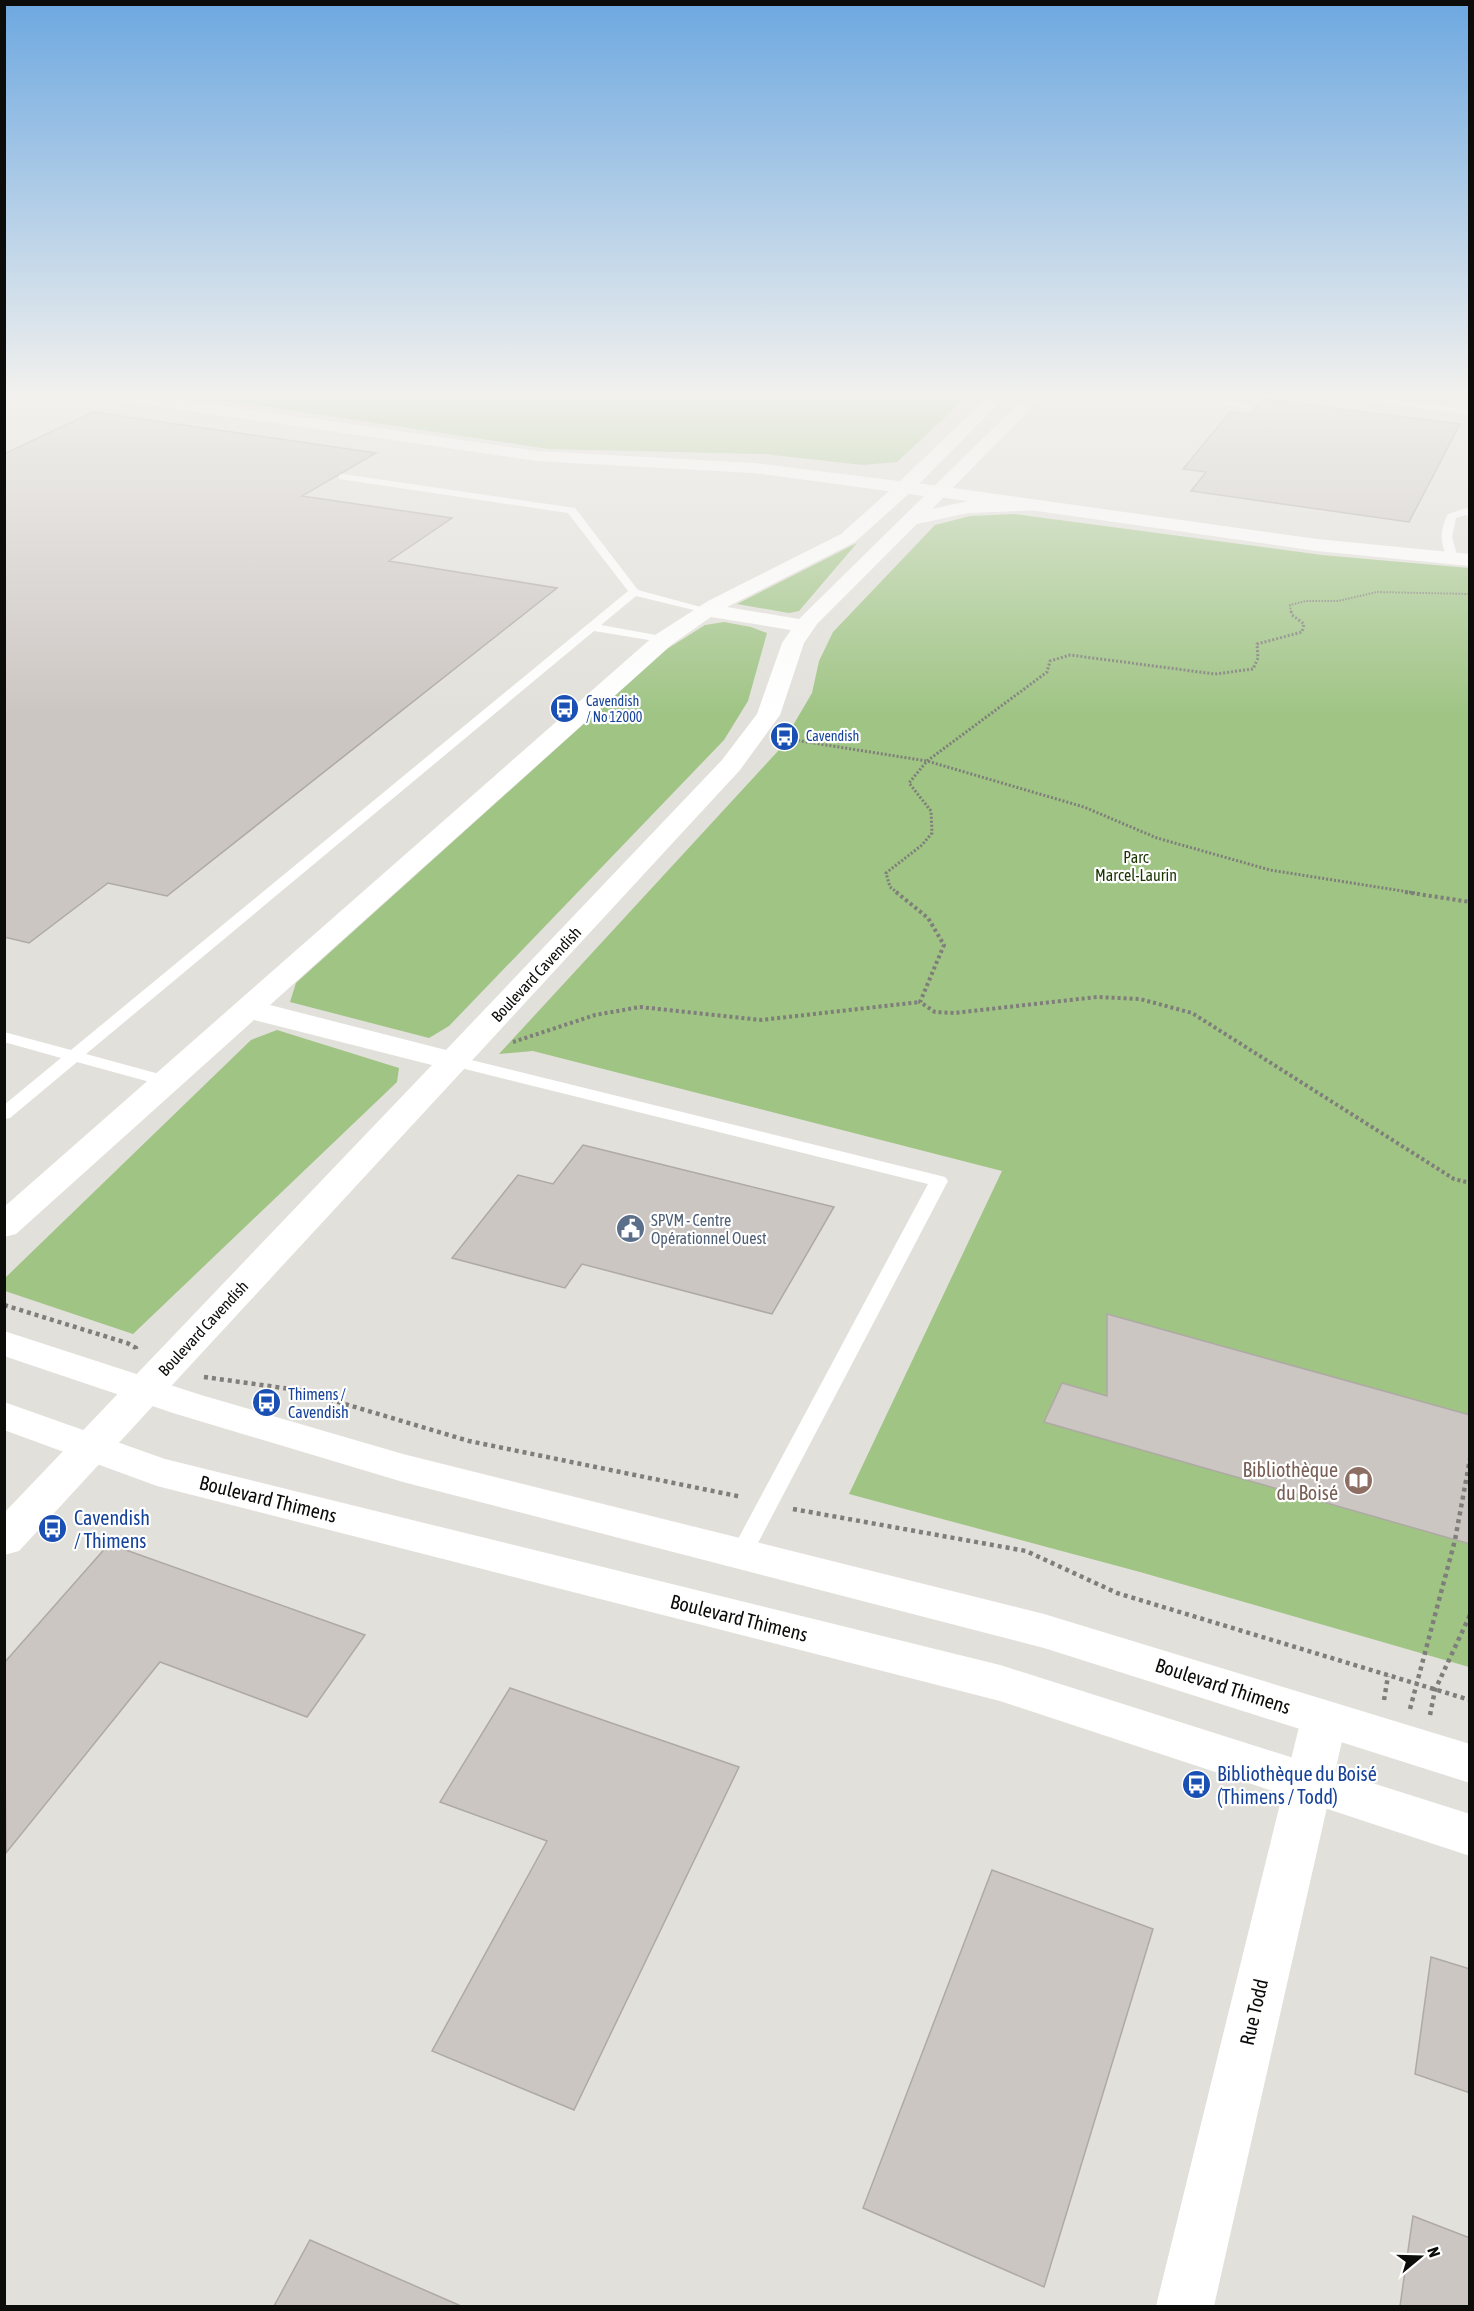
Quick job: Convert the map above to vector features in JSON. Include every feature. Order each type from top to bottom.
[{"type":"street","points":[[4,1226],[663,640],[706,610],[843,541],[889,501]]},
{"type":"street","name":"Boulevard Cavendish","points":[[4,1540],[92,1447],[142,1372],[455,1061],[742,753],[768,715],[779,688],[786,659],[804,626],[930,501]]},
{"type":"street","points":[[1009,501],[1317,545],[1460,555]]},
{"type":"street","points":[[1042,501],[1460,555]]},
{"type":"street","points":[[911,519],[968,507],[1035,506]]},
{"type":"street","points":[[706,610],[804,626]]},
{"type":"street","points":[[248,1009],[455,1061]]},
{"type":"street","name":"Boulevard Thimens","points":[[4,1343],[142,1372],[403,1468],[1044,1631],[1470,1764]]},
{"type":"street","name":"Boulevard Thimens","points":[[4,1415],[157,1472],[991,1680],[1470,1835]]},
{"type":"street","name":"Rue Todd","points":[[1185,2307],[1324,1719]]},
{"type":"lane","points":[[508,501],[571,510],[634,592],[706,610]]},
{"type":"lane","points":[[1460,555],[1445,538],[1446,528],[1452,516],[1468,508]]},
{"type":"lane","points":[[4,1114],[634,592]]},
{"type":"lane","points":[[591,627],[663,640]]},
{"type":"lane","points":[[4,1037],[168,1082]]},
{"type":"lane","points":[[455,1061],[939,1181],[741,1554]]},
{"type":"path","points":[[920,1002],[944,945],[928,918],[890,887],[886,873],[922,845],[932,833],[931,811],[909,783],[927,761],[1047,672],[1050,661],[1070,655],[1215,674],[1253,669],[1258,658],[1257,644],[1265,639],[1292,637],[1302,632],[1304,624],[1292,615],[1290,605],[1306,601],[1338,601],[1377,592],[1470,594]]},
{"type":"path","points":[[778,737],[927,761],[1084,807],[1157,838],[1270,870],[1470,902]]},
{"type":"path","points":[[455,1061],[595,1016],[640,1007],[761,1020],[920,1002],[935,1012],[954,1013],[1097,997],[1140,999],[1192,1013],[1454,1179],[1470,1183]]},
{"type":"path","points":[[4,1305],[127,1343],[136,1348],[142,1372]]},
{"type":"path","points":[[213,1377],[235,1383],[298,1390],[469,1441],[745,1498]]},
{"type":"path","points":[[1410,1709],[1414,1684],[1455,1540],[1470,1459]]},
{"type":"path","points":[[790,1508],[1026,1551],[1117,1593],[1470,1700]]},
{"type":"path","points":[[1430,1715],[1435,1690],[1470,1615]]},
{"type":"path","points":[[1384,1701],[1388,1676]]},
{"type":"green space","name":"Parc Marcel-Laurin","points":[[1015,514],[1322,555],[1469,568],[1469,1667],[1140,1572],[849,1494],[1002,1171],[533,1051],[499,1054],[778,751],[812,693],[819,661],[833,632],[935,525],[970,516]]},
{"type":"green space","points":[[857,543],[799,611],[789,613],[737,604]]},
{"type":"green space","points":[[724,622],[751,627],[767,633],[748,701],[724,740],[449,1026],[429,1038],[290,1002],[296,983],[667,649],[705,625]]},
{"type":"green space","points":[[277,1030],[399,1068],[397,1082],[133,1334],[5,1291],[5,1278],[251,1040]]},
{"type":"building","points":[[4,501],[335,501],[452,518],[389,561],[557,588],[167,896],[108,883],[29,943],[4,937]]},
{"type":"building","points":[[1260,501],[1420,501],[1409,522]]},
{"type":"building","points":[[583,1145],[834,1207],[772,1314],[582,1264],[565,1288],[452,1258],[518,1175],[553,1184]]},
{"type":"building","name":"Bibliothèque du Boisé","points":[[1107,1314],[1470,1415],[1470,1544],[1044,1422],[1062,1383],[1107,1396]]},
{"type":"building","points":[[109,1544],[365,1635],[307,1717],[160,1662],[6,1853],[4,1663]]},
{"type":"building","points":[[510,1688],[739,1767],[574,2110],[432,2051],[547,1841],[440,1802]]},
{"type":"building","points":[[992,1870],[1153,1929],[1044,2287],[863,2208]]},
{"type":"building","points":[[1431,1957],[1470,1969],[1470,2093],[1415,2074]]},
{"type":"building","points":[[1413,2216],[1470,2238],[1470,2306],[1400,2306]]},
{"type":"building","points":[[310,2240],[461,2306],[274,2306]]},
{"type":"place","name":"Cavendish / No 12000","points":[[565,709]]},
{"type":"place","name":"Cavendish","points":[[785,736]]},
{"type":"place","name":"SPVM - Centre Opérationnel Ouest","points":[[630,1229]]},
{"type":"place","name":"Thimens / Cavendish","points":[[267,1403]]},
{"type":"place","name":"Bibliothèque du Boisé","points":[[1359,1481]]},
{"type":"place","name":"Cavendish / Thimens","points":[[53,1529]]},
{"type":"place","name":"Bibliothèque du Boisé (Thimens / Todd)","points":[[1196,1785]]}]
